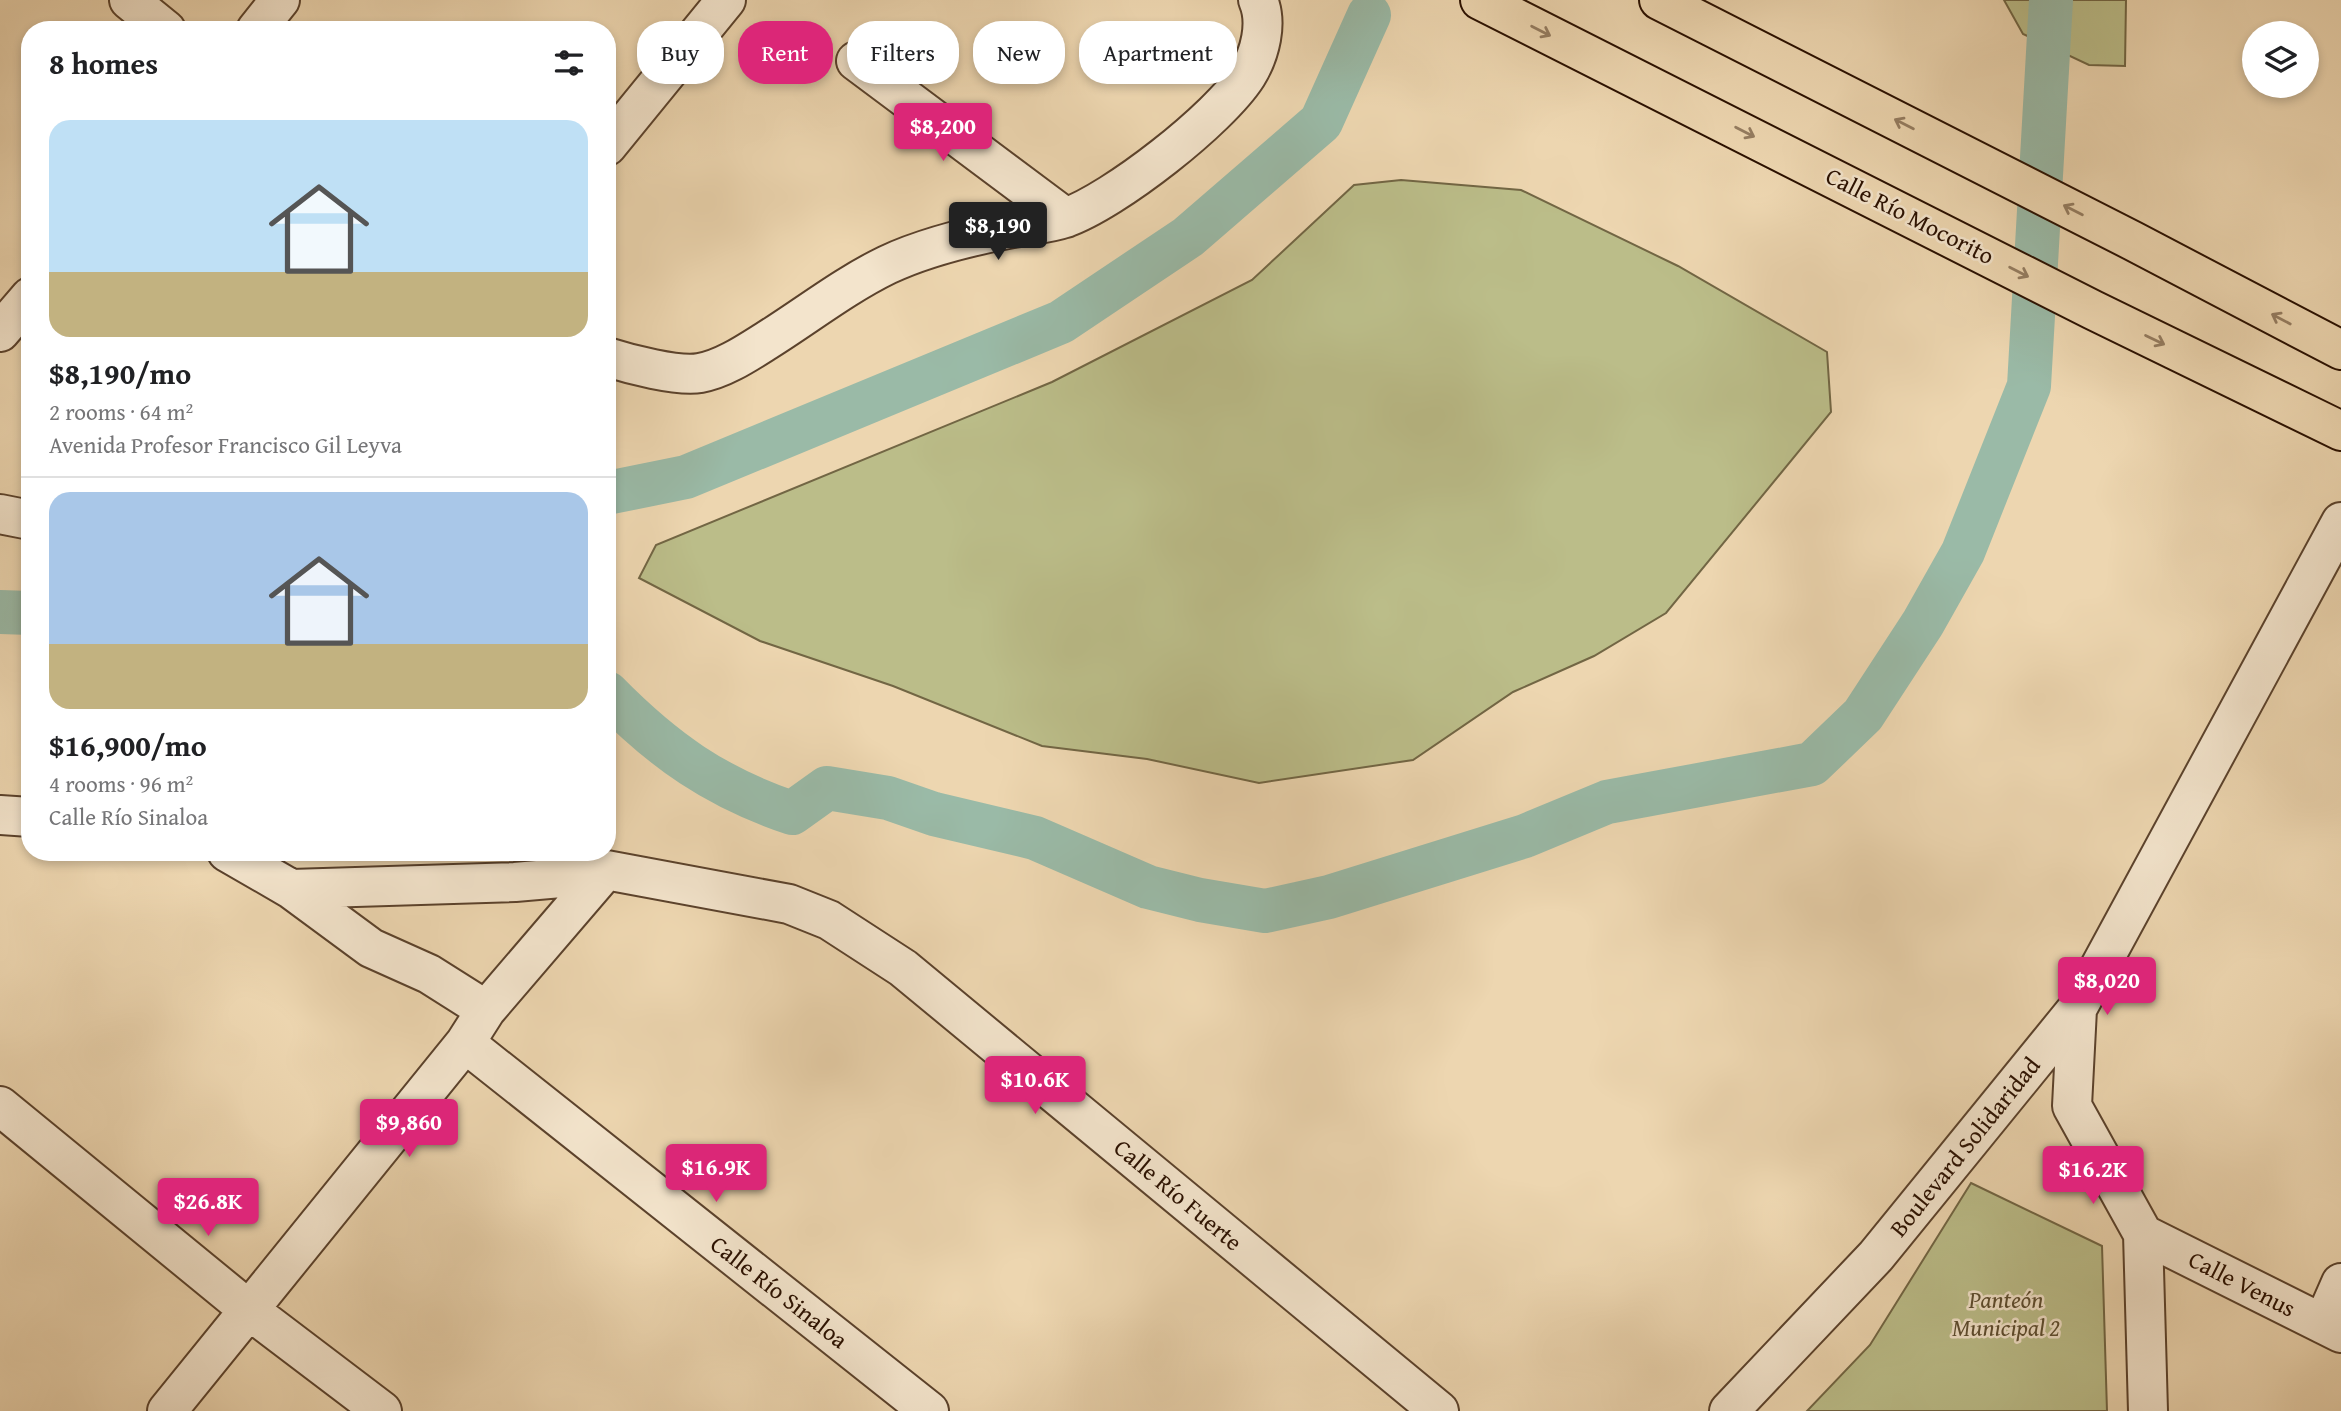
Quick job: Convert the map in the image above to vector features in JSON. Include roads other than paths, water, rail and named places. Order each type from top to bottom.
[{"type":"main road","name":"Calle Río Mocorito","points":[[1480,0],[2093,310],[2341,431]]},
{"type":"main road","points":[[1660,0],[2341,350]]},
{"type":"street","points":[[129,0],[155,21]]},
{"type":"street","points":[[263,21],[280,0]]},
{"type":"street","points":[[616,135],[726,0]]},
{"type":"street","points":[[616,359],[684,374],[704,373],[746,353],[854,284],[898,260],[956,241],[1066,218],[1143,172],[1199,127],[1235,90],[1247,75],[1261,35],[1262,11],[1258,0]]},
{"type":"street","points":[[887,84],[1066,218]]},
{"type":"street","points":[[0,332],[21,308]]},
{"type":"street","points":[[0,514],[21,518]]},
{"type":"street","name":"Boulevard Solidaridad","points":[[1729,1411],[1876,1256],[2077,1009],[2341,522]]},
{"type":"street","points":[[0,815],[21,816]]},
{"type":"street","points":[[243,861],[291,889],[371,948],[429,974],[486,1010]]},
{"type":"street","points":[[291,889],[515,882],[572,877],[606,870]]},
{"type":"street","points":[[167,1411],[465,1043],[486,1010],[606,870]]},
{"type":"street","name":"Calle Río Fuerte","points":[[606,870],[789,904],[829,920],[871,946],[903,968],[1439,1411]]},
{"type":"street","points":[[2077,1009],[2072,1106],[2143,1234],[2148,1411]]},
{"type":"street","name":"Calle Río Sinaloa","points":[[465,1043],[929,1411]]},
{"type":"street","points":[[0,1106],[249,1310],[382,1411]]},
{"type":"street","name":"Calle Venus","points":[[2143,1234],[2332,1328]]},
{"type":"street","points":[[2332,1328],[2341,1283]]},
{"type":"waterway","points":[[616,702],[649,733],[692,765],[739,791],[792,813],[827,788],[888,798],[934,814],[1035,838],[1148,887],[1200,900],[1265,911],[1329,897],[1525,836],[1607,802],[1812,764],[1863,715],[1923,623],[1963,552],[2029,386],[2051,0]]},
{"type":"waterway","points":[[616,491],[686,477],[1061,322],[1188,237],[1321,122],[1369,15]]},
{"type":"waterway","points":[[0,612],[21,613]]},
{"type":"park label","name":"Panteón Municipal 2","points":[[2006,1314]]}]
